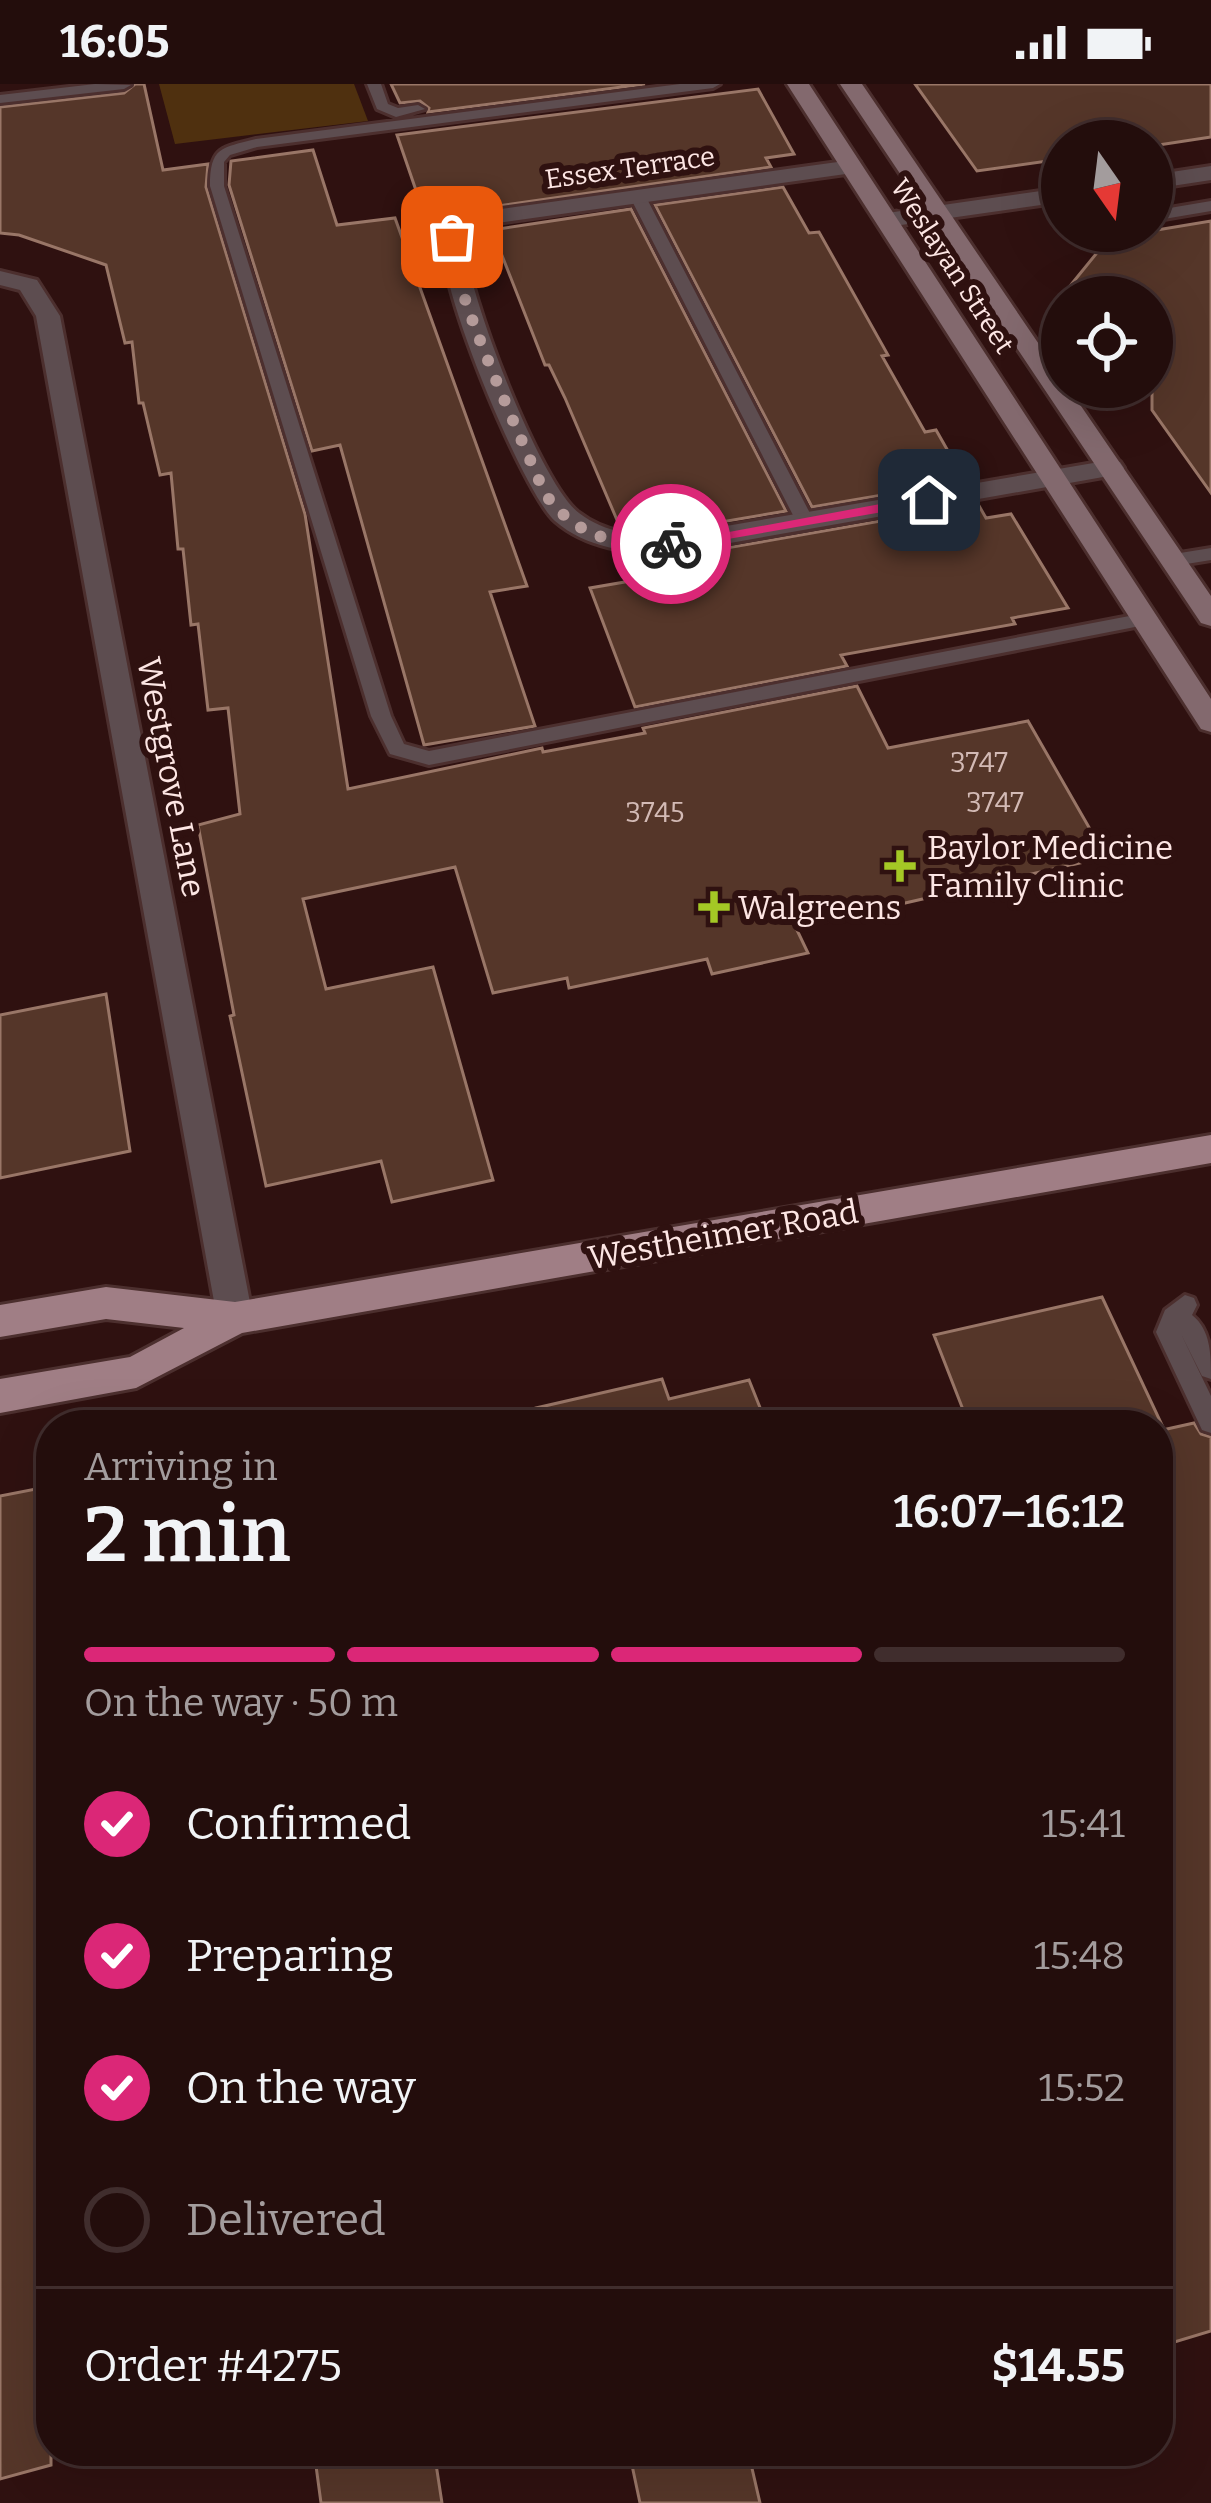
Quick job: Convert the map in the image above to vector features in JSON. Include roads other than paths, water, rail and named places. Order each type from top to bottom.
[{"type":"main road","name":"Weslayan Street","points":[[798,84],[1211,722]]},
{"type":"main road","name":"Weslayan Street","points":[[850,84],[1211,617]]},
{"type":"main road","name":"Westheimer Road","points":[[0,1321],[106,1303],[235,1318],[1211,1149]]},
{"type":"main road","name":"Westheimer Road","points":[[0,1396],[136,1372],[235,1318]]},
{"type":"street","name":"Essex Terrace","points":[[805,521],[668,545],[619,542],[578,527],[558,513],[544,492],[449,252],[458,231],[478,220],[852,167]]},
{"type":"street","points":[[1173,180],[1209,176]]},
{"type":"street","points":[[886,220],[1041,201]]},
{"type":"street","name":"Westgrove Lane","points":[[0,278],[29,285],[48,316],[235,1318]]},
{"type":"street","points":[[805,521],[1112,468]]},
{"type":"lane","points":[[374,84],[382,106],[396,112],[593,84]]},
{"type":"lane","points":[[713,84],[256,143],[225,152],[217,161],[217,186],[381,716],[397,749],[429,758],[1145,619]]},
{"type":"lane","points":[[0,99],[47,89],[124,85]]},
{"type":"lane","points":[[638,197],[805,521]]},
{"type":"lane","points":[[1173,212],[1211,206]]},
{"type":"lane","points":[[1174,560],[1211,554]]},
{"type":"lane","points":[[1211,1368],[1179,1311],[1168,1332],[1211,1422]]},
{"type":"place","name":"Baylor Medicine Family Clinic","points":[[900,866]]},
{"type":"place","name":"Walgreens","points":[[714,907]]}]
